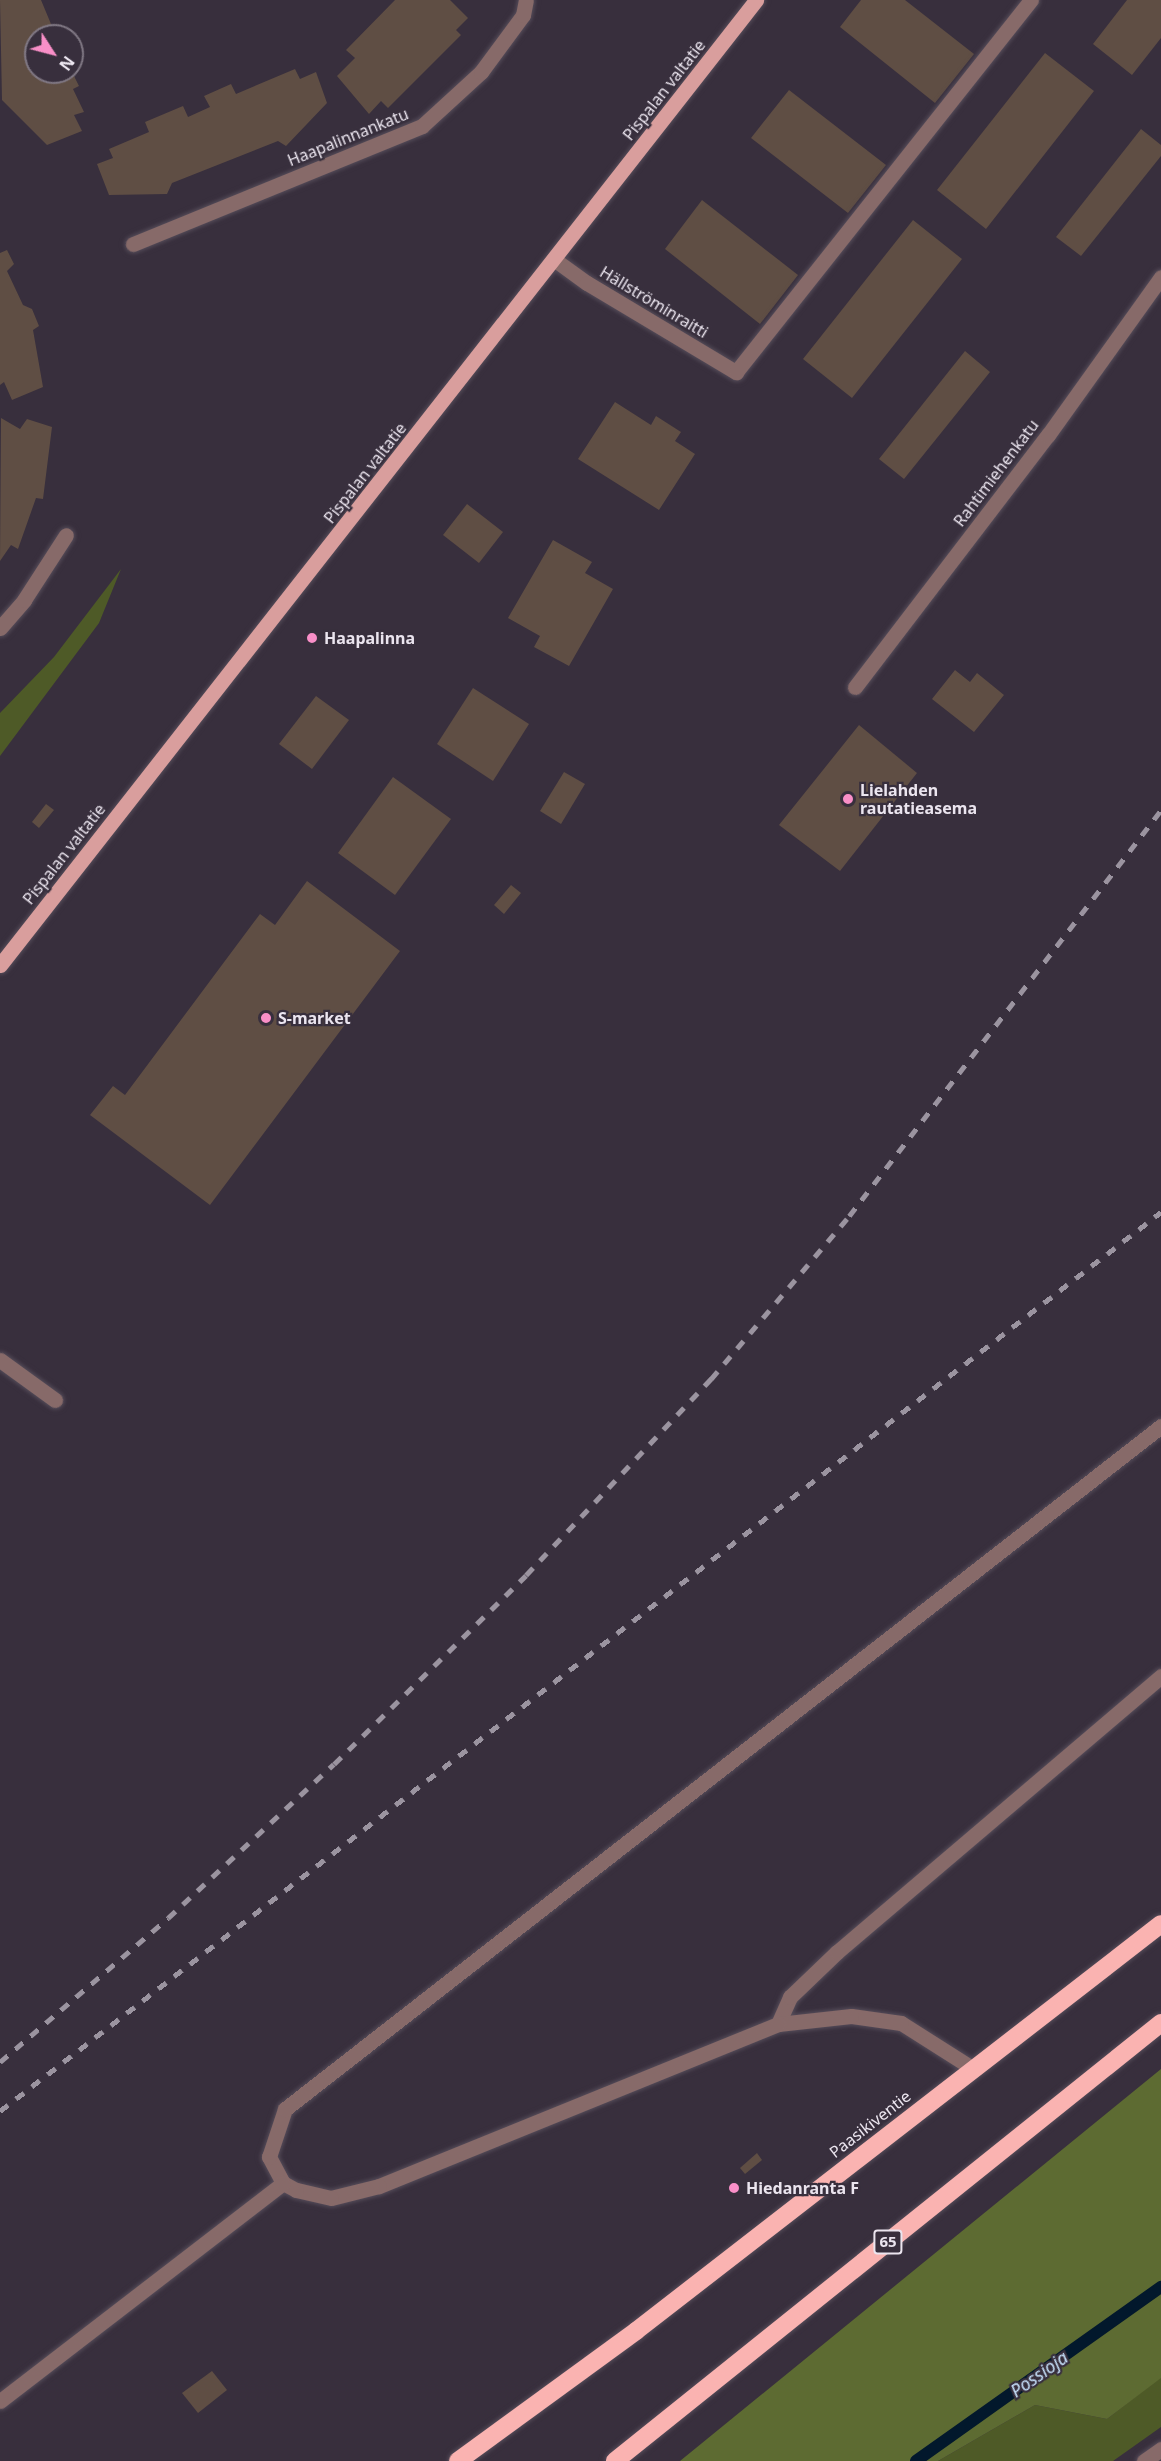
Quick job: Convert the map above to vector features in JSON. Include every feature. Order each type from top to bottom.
[{"type":"highway","name":"Paasikiventie","points":[[458,2461],[636,2331],[972,2068],[1161,1924]]},
{"type":"highway","name":"65","points":[[615,2461],[1161,2023]]},
{"type":"main road","name":"Pispalan valtatie","points":[[0,965],[555,260],[756,0]]},
{"type":"street","name":"Haapalinnankatu","points":[[133,244],[422,126],[481,72],[523,15],[526,0]]},
{"type":"street","name":"Hällströminraitti","points":[[555,260],[587,284],[736,372],[1031,0]]},
{"type":"street","name":"Rahtimiehenkatu","points":[[855,687],[1048,435],[1161,277]]},
{"type":"street","points":[[0,628],[24,600],[66,535]]},
{"type":"street","points":[[0,1360],[55,1400]]},
{"type":"street","points":[[972,2068],[901,2023],[851,2016],[778,2024],[379,2187],[331,2198],[283,2183],[269,2157],[285,2109],[1161,1426]]},
{"type":"street","points":[[778,2024],[790,1997],[837,1952],[1161,1676]]},
{"type":"street","points":[[0,2401],[283,2183]]},
{"type":"street","points":[[1144,2461],[1161,2449]]},
{"type":"green space","points":[[121,569],[99,623],[0,756],[0,713],[54,657]]},
{"type":"green space","points":[[1161,2069],[1161,2378],[1107,2419],[1035,2405],[938,2461],[680,2461]]},
{"type":"green space","points":[[1161,2377],[1161,2427],[1113,2461],[938,2461],[1035,2405],[1107,2419]]},
{"type":"building","points":[[0,0],[41,0],[51,24],[24,24],[24,84],[78,84],[79,86],[73,89],[84,112],[74,115],[82,131],[47,145],[2,100]]},
{"type":"building","points":[[395,0],[450,0],[468,18],[456,30],[461,35],[388,108],[381,101],[369,114],[337,76],[355,58],[346,50]]},
{"type":"building","points":[[861,0],[905,0],[974,54],[935,103],[840,27]]},
{"type":"building","points":[[1127,0],[1161,0],[1161,38],[1132,75],[1093,44]]},
{"type":"building","points":[[1045,53],[1094,91],[986,229],[937,190]]},
{"type":"building","points":[[295,69],[300,79],[316,72],[327,103],[286,146],[278,141],[172,183],[167,194],[109,195],[97,164],[113,158],[109,149],[149,132],[145,122],[183,106],[188,117],[210,107],[204,96],[231,84],[236,94]]},
{"type":"building","points":[[789,90],[886,165],[848,213],[751,138]]},
{"type":"building","points":[[1141,129],[1161,145],[1161,156],[1081,256],[1056,237]]},
{"type":"building","points":[[702,200],[798,275],[760,324],[665,249]]},
{"type":"building","points":[[913,220],[962,259],[852,398],[803,359]]},
{"type":"building","points":[[7,250],[14,264],[7,271],[23,305],[32,309],[39,326],[33,330],[43,387],[12,400],[4,382],[0,385],[0,253]]},
{"type":"building","points":[[965,351],[990,372],[904,479],[879,459]]},
{"type":"building","points":[[615,402],[651,425],[656,416],[681,432],[675,441],[695,454],[659,510],[578,459]]},
{"type":"building","points":[[1,418],[20,429],[27,419],[52,427],[43,499],[36,498],[18,549],[11,545],[0,561]]},
{"type":"building","points":[[467,504],[503,532],[479,563],[443,535]]},
{"type":"building","points":[[553,540],[592,562],[585,573],[613,589],[569,666],[534,647],[540,636],[508,618]]},
{"type":"building","points":[[955,670],[970,682],[977,673],[1004,695],[974,732],[932,699]]},
{"type":"building","points":[[473,688],[529,724],[493,781],[437,744]]},
{"type":"building","points":[[316,696],[349,720],[312,769],[279,744]]},
{"type":"building","name":"Lielahden rautatieasema","points":[[859,725],[917,773],[840,871],[779,825]]},
{"type":"building","points":[[564,772],[585,784],[561,824],[540,811]]},
{"type":"building","points":[[393,777],[451,819],[395,895],[338,853]]},
{"type":"building","points":[[46,804],[54,810],[39,828],[32,822]]},
{"type":"building","name":"S-market","points":[[307,881],[400,951],[210,1205],[90,1115],[113,1086],[125,1095],[260,914],[275,925]]},
{"type":"building","points":[[511,885],[521,893],[504,914],[494,905]]},
{"type":"building","points":[[757,2153],[762,2160],[745,2174],[740,2168]]},
{"type":"building","points":[[212,2371],[227,2390],[198,2413],[182,2393]]},
{"type":"waterway","name":"Possioja","points":[[916,2461],[1161,2287]]},
{"type":"railway","points":[[0,2062],[168,1918],[334,1764],[526,1575],[711,1379],[849,1216],[1161,810]]},
{"type":"railway","points":[[0,2111],[1161,1212]]},
{"type":"place","name":"Haapalinna","points":[[312,638]]},
{"type":"place","name":"Lielahden rautatieasema","points":[[848,799]]},
{"type":"place","name":"S-market","points":[[266,1018]]},
{"type":"place","name":"Hiedanranta F","points":[[734,2188]]}]
